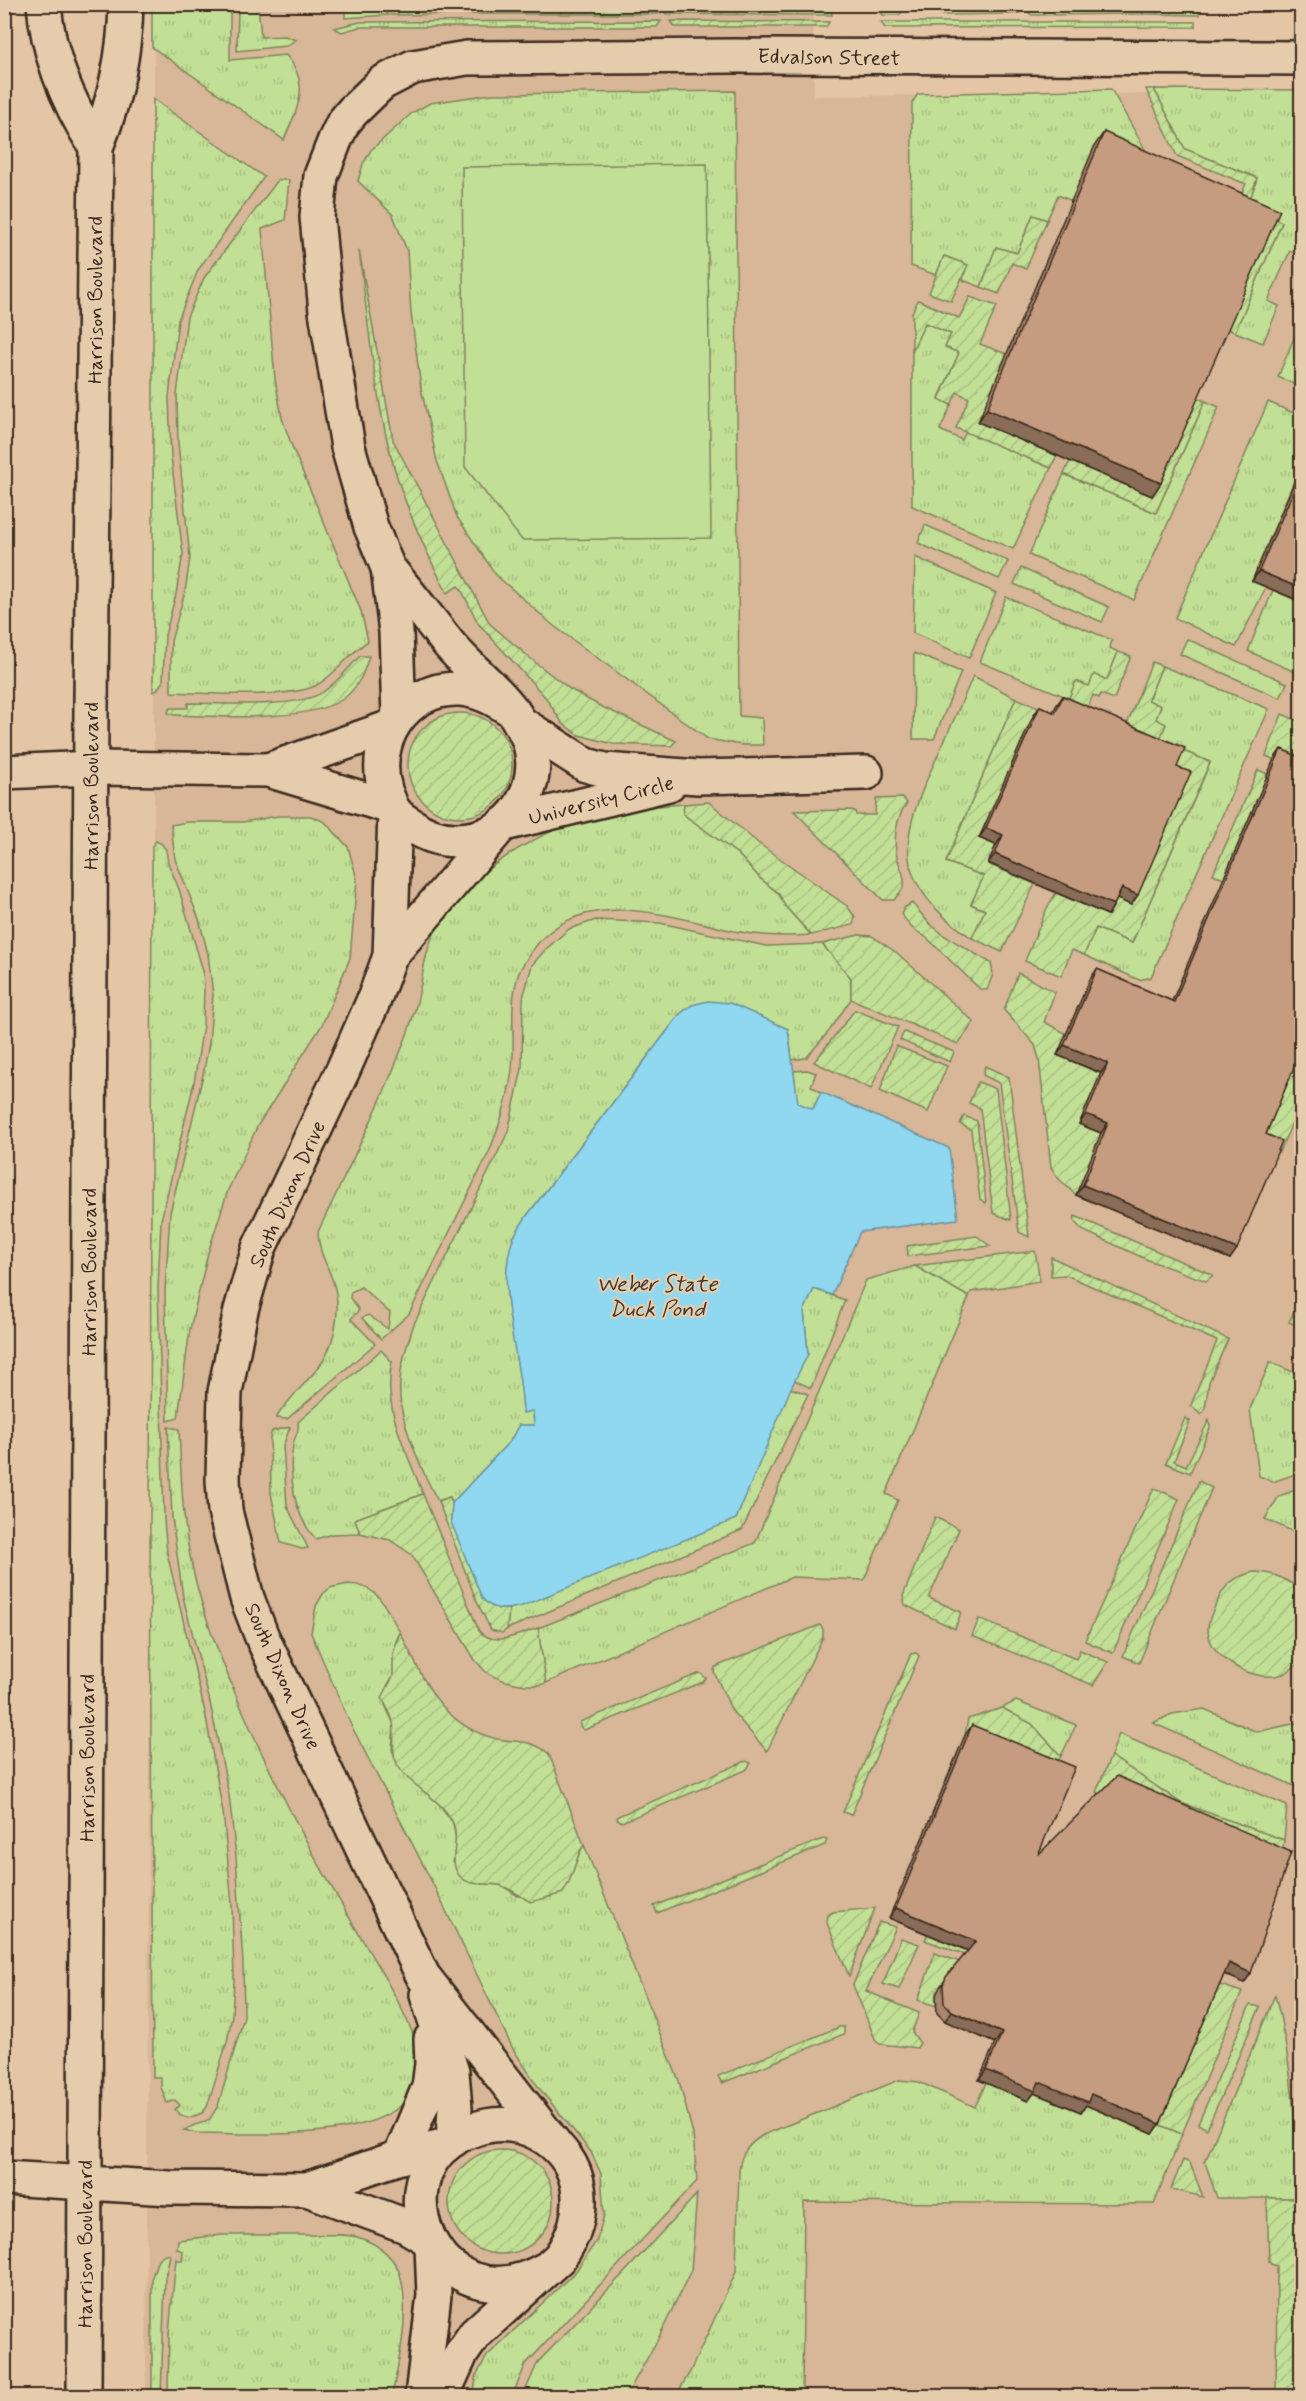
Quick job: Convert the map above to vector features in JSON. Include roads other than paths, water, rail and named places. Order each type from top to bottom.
[{"type":"street","points":[[44,4],[54,62],[79,120],[96,147]]},
{"type":"street","name":"Harrison Boulevard","points":[[84,2397],[96,147],[107,120],[121,64],[126,4]]},
{"type":"street","name":"Edvalson Street","points":[[388,568],[368,519],[348,447],[326,311],[317,217],[320,185],[327,158],[343,123],[382,83],[413,67],[467,58],[735,56],[1302,58]]},
{"type":"street","points":[[4,772],[92,768],[268,770],[393,810],[426,834],[450,840],[476,838],[502,825],[525,799],[532,774],[531,747],[517,717],[448,643],[388,568]]},
{"type":"street","points":[[388,568],[396,632],[395,722],[382,751],[381,766],[383,782],[393,810]]},
{"type":"street","points":[[268,770],[395,722],[422,698],[439,692],[458,689],[485,695],[517,717]]},
{"type":"street","name":"University Circle","points":[[517,717],[586,765],[605,770],[698,777],[866,773]]},
{"type":"street","name":"University Circle","points":[[502,825],[698,777]]},
{"type":"street","name":"South Dixon Drive","points":[[393,810],[390,956],[374,1002],[260,1248],[252,1271],[233,1346],[225,1392],[223,1479],[225,1511],[233,1549],[247,1598],[262,1637],[426,1989],[452,2072],[455,2108],[449,2142]]},
{"type":"street","name":"South Dixon Drive","points":[[390,956],[502,825]]},
{"type":"street","points":[[400,2157],[429,2087],[432,2064],[426,1989]]},
{"type":"street","name":"South Dixon Drive","points":[[426,1989],[557,2147]]},
{"type":"street","points":[[4,2178],[170,2188],[307,2189],[449,2142],[467,2131],[498,2124],[514,2125],[530,2130],[557,2147],[576,2176],[580,2211],[576,2228],[570,2244],[559,2258],[475,2334],[461,2354],[442,2397]]},
{"type":"street","points":[[422,2397],[434,2295],[430,2242],[420,2211],[420,2196],[429,2168],[449,2142]]},
{"type":"street","points":[[307,2189],[406,2226],[430,2242],[441,2258],[464,2275],[491,2283],[520,2281],[546,2269]]},
{"type":"water","name":"Weber State Duck Pond","points":[[708,1001],[730,1003],[788,1029],[798,1103],[813,1109],[821,1092],[949,1148],[958,1219],[860,1232],[832,1295],[814,1289],[804,1311],[808,1354],[791,1388],[736,1519],[522,1606],[495,1608],[482,1598],[451,1522],[452,1503],[510,1441],[519,1425],[534,1425],[533,1411],[523,1413],[507,1300],[508,1256],[514,1237],[526,1217],[680,1014],[692,1005]]}]
